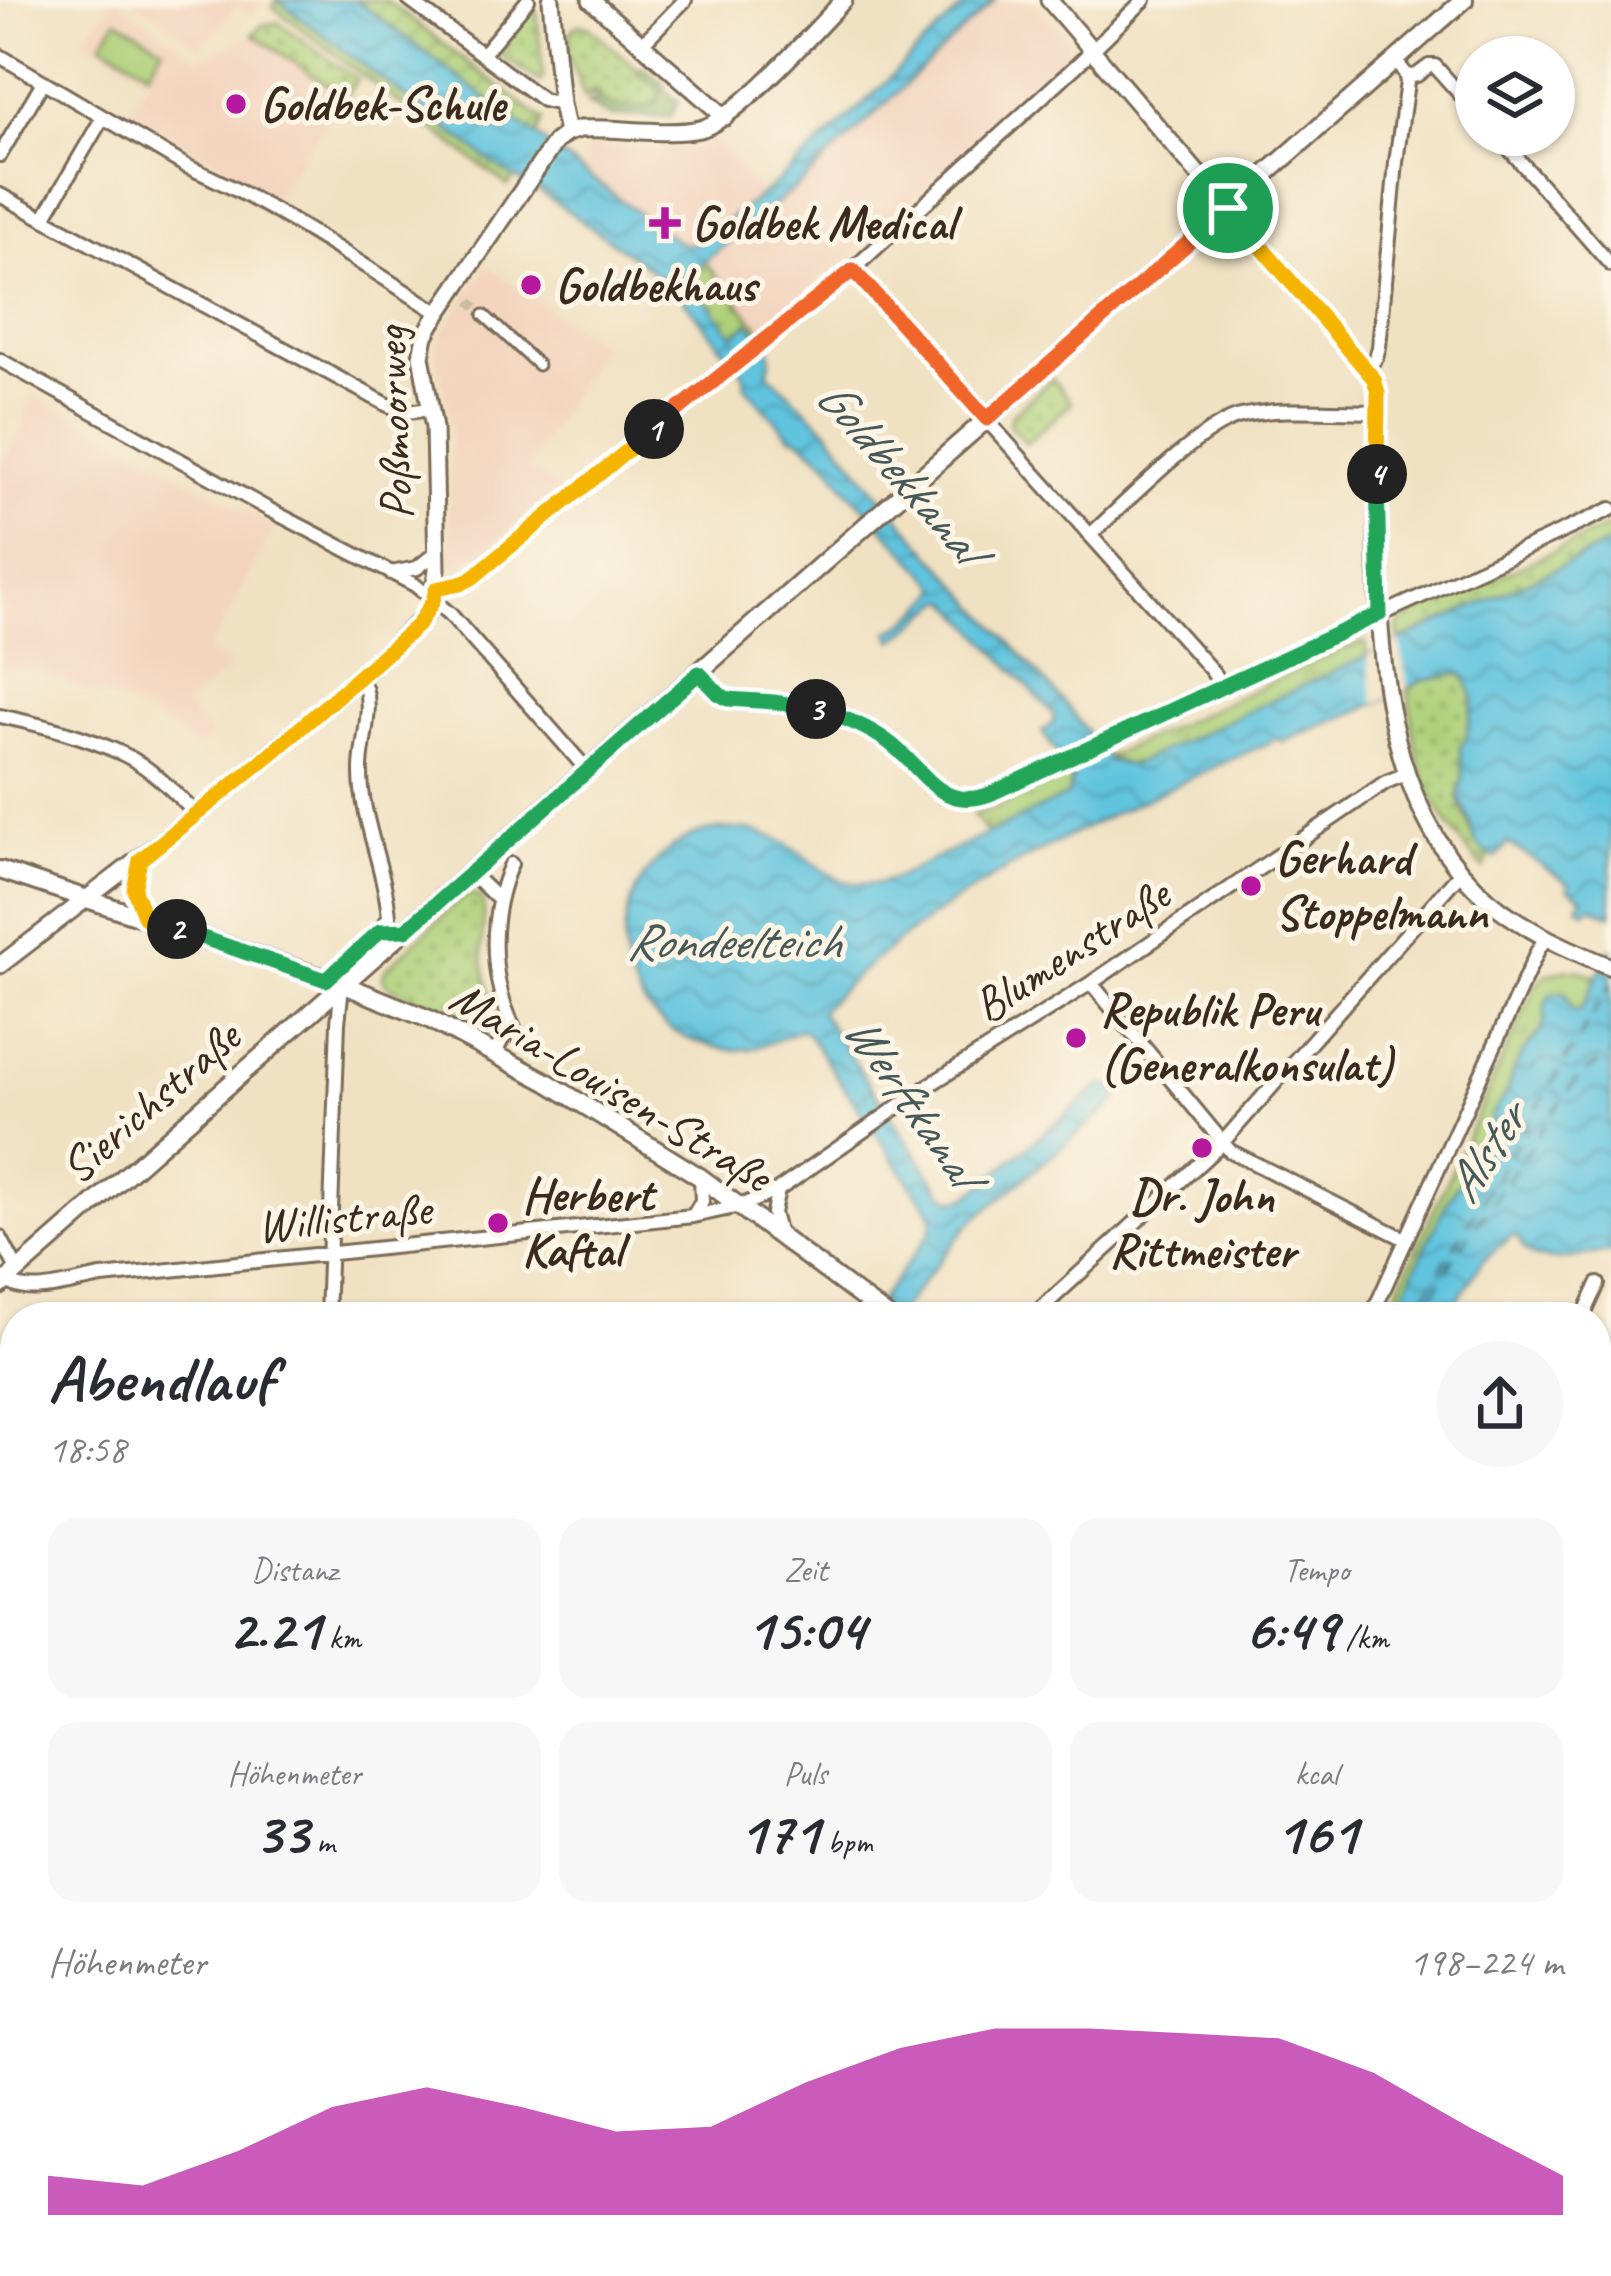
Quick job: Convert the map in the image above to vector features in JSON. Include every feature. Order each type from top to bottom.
[{"type":"main road","name":"Sierichstraße","points":[[8,1279],[334,982],[406,930],[1464,0]]},
{"type":"main road","name":"Maria-Louisen-Straße","points":[[0,870],[334,982],[429,1019],[495,1053],[700,1177],[868,1302]]},
{"type":"street","points":[[409,0],[543,100],[561,104]]},
{"type":"street","points":[[482,55],[528,0]]},
{"type":"street","points":[[551,0],[567,133]]},
{"type":"street","points":[[592,0],[725,117]]},
{"type":"street","points":[[642,44],[685,0]]},
{"type":"street","points":[[439,313],[463,295],[528,184],[567,133],[696,130],[725,117],[844,0]]},
{"type":"street","points":[[1049,0],[1377,386],[1382,649],[1406,774],[1427,823],[1461,872],[1493,903],[1545,939],[1607,965]]},
{"type":"street","points":[[0,965],[197,815],[360,677],[418,625],[434,595],[472,578],[853,270],[1144,0]]},
{"type":"street","name":"Poßmoorweg","points":[[0,56],[439,313],[425,336],[421,356],[436,447],[434,595]]},
{"type":"street","points":[[1366,370],[1379,347],[1407,77],[1395,61]]},
{"type":"street","points":[[1407,77],[1436,66],[1455,88]]},
{"type":"street","points":[[0,154],[43,82]]},
{"type":"street","points":[[44,218],[103,117]]},
{"type":"street","points":[[1515,156],[1611,265]]},
{"type":"street","points":[[0,195],[388,406],[406,412],[431,409]]},
{"type":"street","points":[[853,270],[1222,687]]},
{"type":"street","points":[[484,315],[538,365]]},
{"type":"street","points":[[0,361],[434,595],[588,771]]},
{"type":"street","points":[[1090,535],[1192,444],[1225,421],[1267,412],[1378,412]]},
{"type":"street","points":[[699,673],[728,699],[812,708],[867,729],[892,744],[944,794],[959,799],[982,796],[1611,509]]},
{"type":"street","points":[[392,573],[417,568],[437,552]]},
{"type":"street","points":[[360,677],[368,697],[362,788],[389,911],[380,931]]},
{"type":"street","points":[[0,716],[67,733],[128,756],[161,779],[197,815]]},
{"type":"street","name":"Blumenstraße","points":[[740,1206],[778,1190],[1386,782],[1406,774]]},
{"type":"street","points":[[140,860],[134,890],[145,918]]},
{"type":"street","points":[[511,864],[498,899],[496,970],[520,1039]]},
{"type":"street","points":[[1048,1302],[1222,1143],[1461,872]]},
{"type":"street","points":[[471,873],[498,899]]},
{"type":"street","points":[[380,931],[406,930]]},
{"type":"street","name":"Sierichstraße","points":[[334,982],[380,931]]},
{"type":"street","points":[[1378,1302],[1545,939]]},
{"type":"street","points":[[327,1302],[338,1023],[334,982]]},
{"type":"street","points":[[1091,983],[1222,1143],[1242,1159],[1406,1239]]},
{"type":"street","points":[[495,1053],[512,1022]]},
{"type":"street","points":[[693,1216],[702,1201],[700,1177]]},
{"type":"street","points":[[778,1190],[773,1213],[778,1235]]},
{"type":"street","name":"Willistraße","points":[[8,1279],[14,1288],[28,1290],[103,1277],[693,1216],[740,1206]]},
{"type":"street","points":[[0,1237],[8,1279]]},
{"type":"street","points":[[1590,1302],[1598,1284]]},
{"type":"shaded area","name":"Goldbek-Schule","points":[[114,0],[197,59],[253,34],[345,97],[273,198],[222,168],[223,163],[205,153],[202,156],[128,111],[150,77],[84,38]]},
{"type":"shaded area","points":[[132,0],[264,0],[252,16],[236,6],[199,46]]},
{"type":"shaded area","points":[[995,0],[1031,0],[1069,43],[1068,56],[846,259],[760,328],[705,262],[804,181]]},
{"type":"shaded area","points":[[715,140],[762,194],[692,245],[680,243],[581,170],[586,167],[587,148],[697,148]]},
{"type":"shaded area","points":[[487,266],[601,344],[528,469],[560,489],[459,568],[449,558],[451,435],[436,352],[440,336]]},
{"type":"shaded area","points":[[34,395],[275,526],[208,652],[230,668],[185,705],[211,735],[198,747],[142,710],[38,672],[0,666],[0,467],[26,421],[24,414]]},
{"type":"green space","points":[[277,0],[514,177],[508,186],[273,7]]},
{"type":"green space","points":[[356,0],[386,0],[543,120],[537,136]]},
{"type":"green space","points":[[530,12],[537,12],[540,82],[501,56],[500,47],[506,48],[507,39]]},
{"type":"green space","points":[[117,19],[163,47],[149,71],[102,43]]},
{"type":"green space","points":[[278,22],[357,79],[345,97],[253,34],[263,25]]},
{"type":"green space","points":[[578,24],[588,26],[656,86],[660,94],[656,104],[620,106],[606,104],[596,89],[583,94],[568,49]]},
{"type":"green space","points":[[642,66],[678,101],[671,117],[610,116],[587,103],[595,104],[598,99],[586,96],[595,88],[608,105],[641,107],[658,101],[636,72]]},
{"type":"green space","points":[[705,262],[760,328],[756,331],[749,323],[734,336],[690,282],[694,270]]},
{"type":"green space","points":[[1052,379],[1072,403],[1026,443],[1009,425],[1011,415]]},
{"type":"green space","points":[[1611,525],[1611,543],[1400,641],[1401,621]]},
{"type":"green space","points":[[1365,642],[1367,656],[1131,767],[1107,757],[1348,647]]},
{"type":"green space","points":[[1457,673],[1465,676],[1474,699],[1461,748],[1463,778],[1458,798],[1475,841],[1489,856],[1484,869],[1435,802],[1413,731],[1408,689]]},
{"type":"green space","points":[[1072,773],[1068,796],[988,834],[973,814],[991,810]]},
{"type":"green space","points":[[472,894],[483,905],[483,960],[497,1023],[491,1031],[388,986],[382,977],[464,896]]},
{"type":"green space","points":[[1565,969],[1598,977],[1585,1004],[1575,1012],[1567,995],[1546,1003],[1541,1031],[1512,1073],[1490,1130],[1446,1204],[1399,1302],[1392,1302],[1536,985],[1546,975]]},
{"type":"water","name":"Rondeelteich","points":[[277,0],[356,0],[646,219],[680,243],[692,245],[802,160],[970,0],[995,0],[804,181],[694,270],[691,282],[734,335],[749,323],[760,335],[770,351],[767,372],[828,430],[1108,760],[1130,766],[1611,543],[1611,915],[1578,906],[1583,898],[1568,888],[1570,884],[1508,843],[1496,858],[1478,844],[1458,794],[1463,778],[1460,748],[1474,699],[1465,676],[1457,673],[1424,680],[1282,742],[1278,738],[1036,854],[921,924],[820,1011],[943,1193],[954,1200],[967,1197],[1100,1086],[1124,1084],[1117,1090],[1115,1103],[968,1225],[907,1302],[878,1302],[930,1233],[928,1209],[806,1032],[800,1030],[755,1048],[730,1049],[678,1034],[653,1014],[635,988],[626,959],[625,928],[633,898],[650,869],[676,845],[717,830],[746,830],[775,838],[850,883],[897,877],[1068,795],[1073,776],[1042,732],[1054,722],[1053,714],[950,601],[945,600],[894,641],[889,632],[917,613],[940,588],[829,464],[789,435],[745,386],[744,374],[682,298],[645,265],[506,173]]},
{"type":"water","name":"Alster","points":[[1611,947],[1611,1252],[1546,1259],[1534,1256],[1513,1235],[1483,1260],[1456,1302],[1399,1302],[1446,1204],[1490,1130],[1491,1116],[1508,1090],[1512,1073],[1541,1031],[1545,1003],[1553,993],[1564,992],[1575,1011],[1581,1010]]},
{"type":"pier","points":[[1400,641],[1408,689],[1375,704],[1367,656]]},
{"type":"ferry route","points":[[1421,1302],[1611,984]]},
{"type":"ferry route","points":[[1428,1302],[1454,1257],[1578,1077],[1611,1055]]},
{"type":"tunnel","points":[[470,301],[484,315]]},
{"type":"place","name":"Goldbek-Schule","points":[[236,104]]},
{"type":"place","name":"Goldbek Medical","points":[[665,223]]},
{"type":"place","name":"Goldbekhaus","points":[[531,285]]},
{"type":"place","name":"Gerhard Stoppelmann","points":[[1251,886]]},
{"type":"place","name":"Republik Peru (Generalkonsulat)","points":[[1076,1038]]},
{"type":"place","name":"Dr. John Rittmeister","points":[[1202,1148]]},
{"type":"place","name":"Herbert Kaftal","points":[[498,1223]]},
{"type":"route","points":[[1228,208],[1377,386],[1380,614],[973,800],[944,794],[892,744],[867,729],[812,708],[728,699],[699,673],[406,930],[380,931],[326,980],[145,918],[134,890],[140,860],[418,625],[436,589],[472,578],[853,270],[987,419],[1228,208]]},
{"type":"water label","name":"Goldbekkanal","points":[[900,470]]},
{"type":"water label","name":"Werftkanal","points":[[912,1099]]}]
